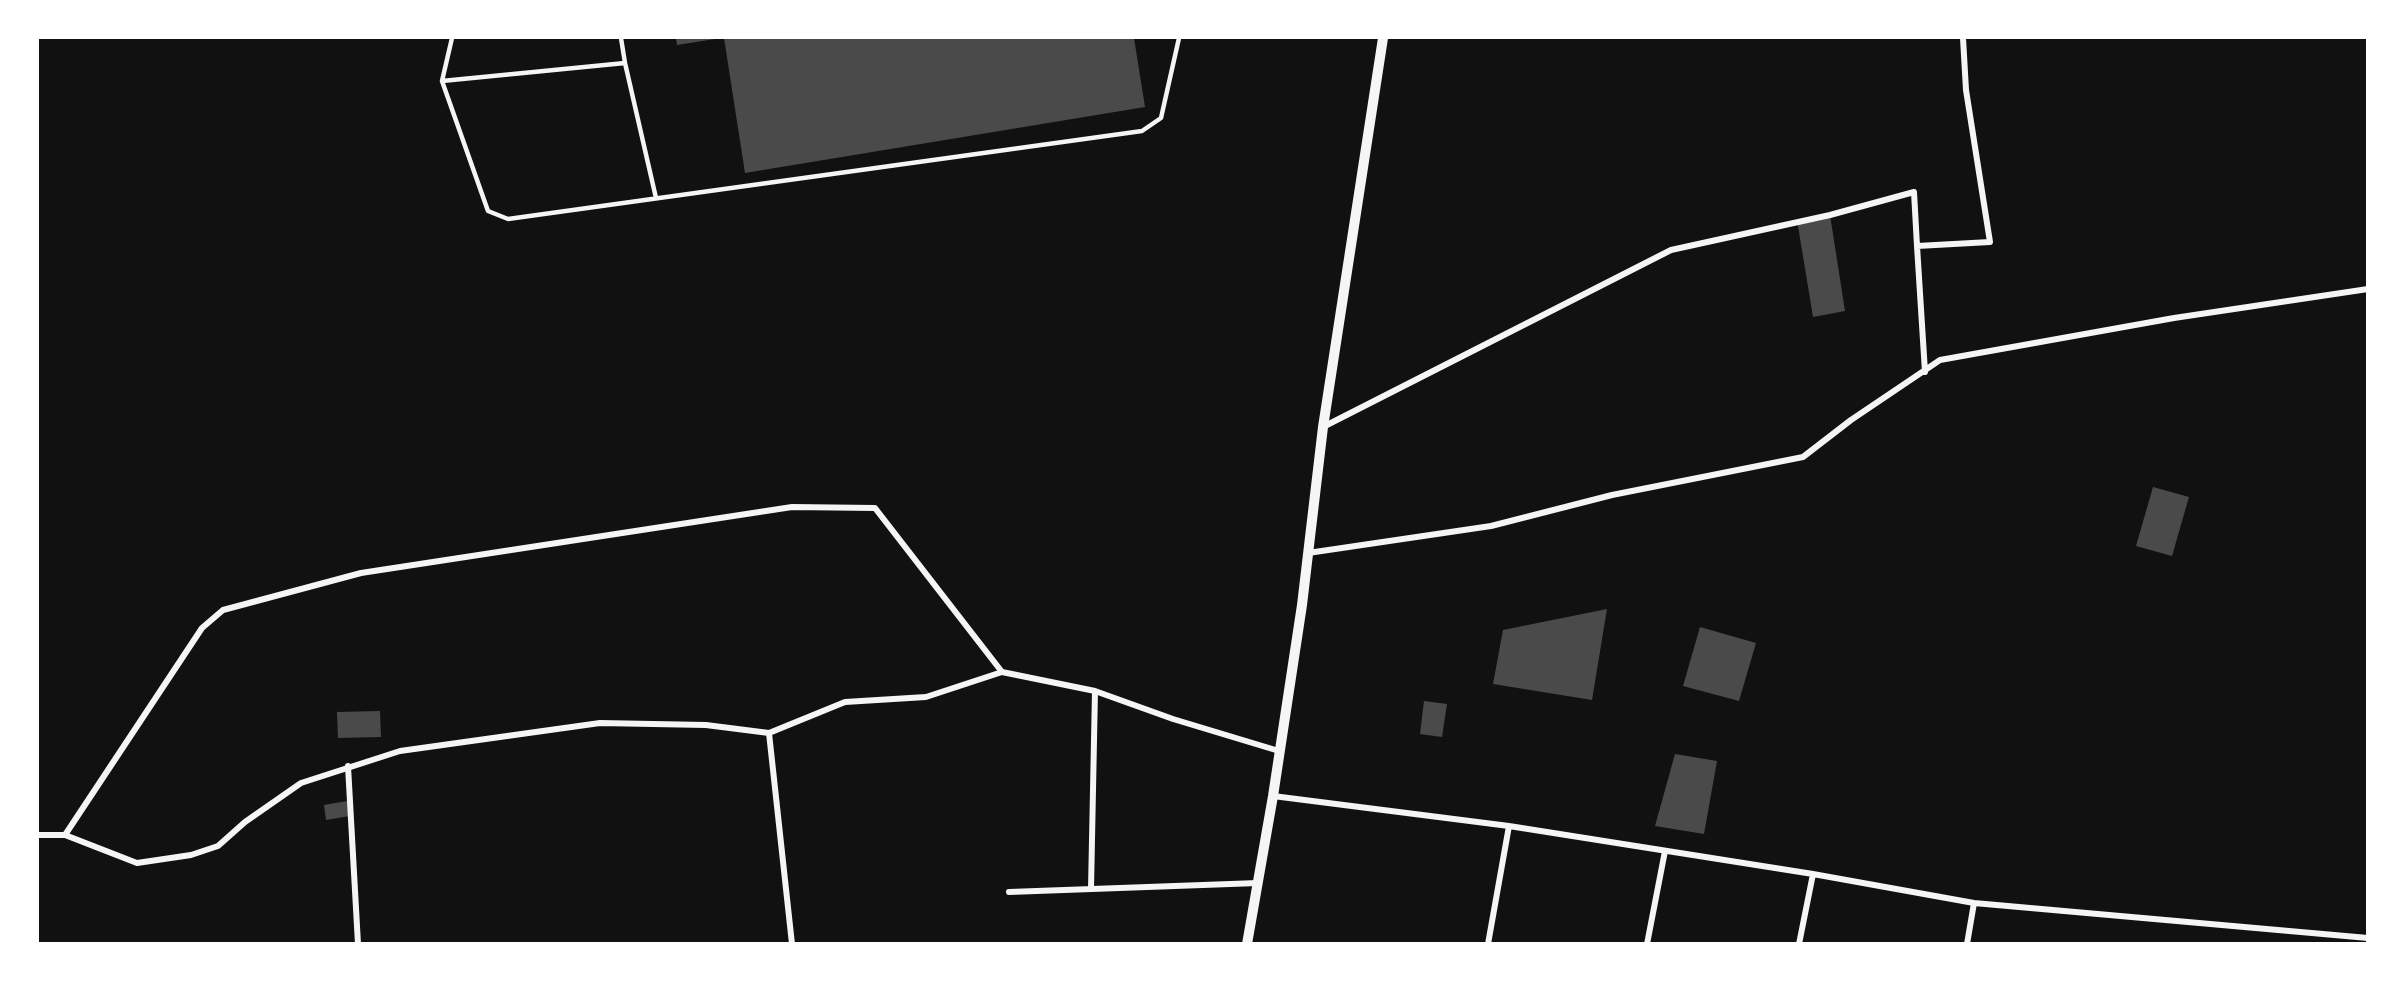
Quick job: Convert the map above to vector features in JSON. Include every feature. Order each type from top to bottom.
[{"type":"street","points":[[1246,944],[1273,796],[1308,553],[1323,427],[1383,38]]},
{"type":"street","points":[[1917,246],[1990,242],[1966,90],[1963,38]]},
{"type":"street","points":[[1323,427],[1671,250],[1830,215],[1914,192],[1925,372]]},
{"type":"street","points":[[1308,553],[1491,526],[1612,495],[1803,457],[1851,420],[1940,360],[2174,318],[2367,289]]},
{"type":"street","points":[[65,835],[202,627],[223,610],[361,573],[792,507],[875,508],[1002,672]]},
{"type":"street","points":[[38,835],[65,835],[137,863],[191,855],[218,846],[245,822],[301,783],[400,751],[600,723],[706,725],[769,733],[845,702],[926,697],[1002,672],[1095,691],[1173,719],[1279,751]]},
{"type":"street","points":[[1091,889],[1095,691]]},
{"type":"street","points":[[769,733],[792,944]]},
{"type":"street","points":[[348,766],[358,944]]},
{"type":"street","points":[[1273,796],[1509,826],[1813,874],[1974,903],[2367,938]]},
{"type":"street","points":[[1488,944],[1509,826]]},
{"type":"street","points":[[1647,944],[1665,851]]},
{"type":"street","points":[[1799,944],[1813,874]]},
{"type":"street","points":[[1009,892],[1258,883]]},
{"type":"street","points":[[1967,944],[1974,903]]},
{"type":"lane","points":[[452,38],[442,81],[488,211],[508,219],[1142,131],[1161,118],[1179,38]]},
{"type":"lane","points":[[621,38],[656,198]]},
{"type":"lane","points":[[442,81],[625,63]]},
{"type":"building","points":[[676,38],[715,38],[715,39],[677,45]]},
{"type":"building","points":[[724,38],[1134,38],[1145,107],[745,173]]},
{"type":"building","points":[[1830,215],[1845,311],[1813,317],[1797,220]]},
{"type":"building","points":[[2153,487],[2189,497],[2172,556],[2136,546]]},
{"type":"building","points":[[1607,609],[1592,700],[1493,684],[1503,630]]},
{"type":"building","points":[[1700,627],[1756,643],[1739,701],[1683,686]]},
{"type":"building","points":[[1424,701],[1447,704],[1442,737],[1420,734]]},
{"type":"building","points":[[380,711],[381,737],[338,738],[337,712]]},
{"type":"building","points":[[1675,754],[1717,761],[1704,834],[1655,826]]},
{"type":"building","points":[[347,801],[350,816],[326,820],[324,805]]}]
